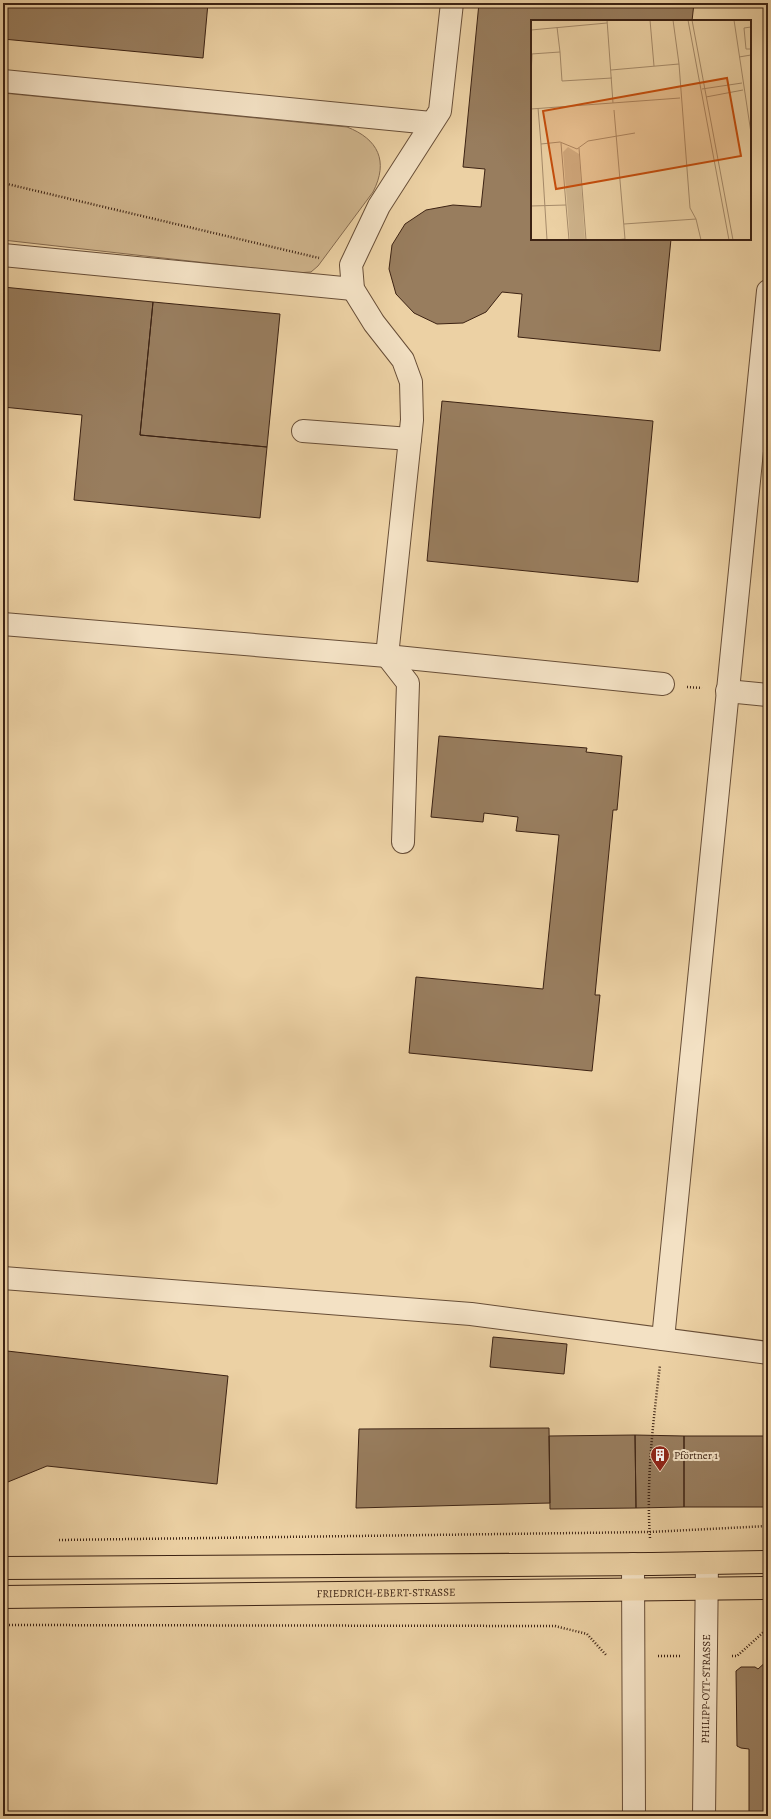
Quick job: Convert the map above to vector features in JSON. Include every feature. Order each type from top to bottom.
[{"type":"main road","points":[[3,1568],[768,1562]]},
{"type":"main road","name":"FRIEDRICH-EBERT-STRASSE","points":[[3,1597],[768,1588]]},
{"type":"street","points":[[403,842],[408,683],[387,656],[412,420],[411,382],[403,360],[374,323],[353,289],[351,265],[378,206],[440,111],[452,3]]},
{"type":"street","points":[[3,81],[431,123]]},
{"type":"street","points":[[3,255],[353,289]]},
{"type":"street","points":[[663,1339],[768,291]]},
{"type":"street","points":[[303,431],[410,439]]},
{"type":"street","points":[[3,624],[387,656],[663,684]]},
{"type":"street","points":[[727,691],[768,695]]},
{"type":"street","points":[[3,1278],[471,1314],[768,1353]]},
{"type":"street","name":"PHILIPP-OTT-STRASSE","points":[[704,1816],[707,1563]]},
{"type":"street","points":[[633,1564],[632,1656],[634,1816]]},
{"type":"path","points":[[3,183],[351,265]]},
{"type":"path","points":[[663,684],[727,691]]},
{"type":"path","points":[[649,1508],[652,1435],[663,1339]]},
{"type":"path","points":[[57,1540],[650,1532],[768,1526]]},
{"type":"path","points":[[3,1625],[555,1626],[586,1634],[607,1656],[737,1656],[768,1628]]},
{"type":"shaded area","points":[[3,93],[347,127],[366,138],[378,152],[380,170],[378,181],[373,192],[318,266],[311,272],[296,273],[3,240]]},
{"type":"building","points":[[3,3],[208,3],[203,58],[3,39]]},
{"type":"building","points":[[479,3],[694,3],[692,20],[531,20],[531,240],[671,240],[660,351],[518,337],[522,294],[502,292],[486,312],[463,323],[437,324],[414,313],[396,294],[389,269],[392,245],[405,224],[426,210],[453,205],[481,207],[485,169],[463,167]]},
{"type":"building","points":[[3,287],[153,302],[140,435],[267,447],[260,518],[74,500],[82,415],[3,407]]},
{"type":"building","points":[[153,302],[280,314],[267,447],[140,435]]},
{"type":"building","points":[[442,401],[653,421],[638,582],[427,561]]},
{"type":"building","points":[[439,736],[587,748],[586,752],[622,756],[617,810],[613,810],[595,995],[600,995],[592,1071],[409,1053],[416,977],[543,989],[559,835],[516,831],[518,817],[484,813],[483,822],[431,817]]},
{"type":"building","points":[[493,1337],[567,1344],[564,1374],[490,1367]]},
{"type":"building","points":[[7,1351],[228,1376],[217,1484],[47,1466],[3,1484],[3,1352]]},
{"type":"building","points":[[549,1428],[550,1503],[356,1508],[359,1429]]},
{"type":"building","points":[[635,1435],[636,1508],[550,1509],[549,1436]]},
{"type":"building","name":"Pförtner 1","points":[[635,1435],[684,1436],[684,1507],[636,1508]]},
{"type":"building","points":[[684,1436],[768,1436],[768,1507],[684,1507]]},
{"type":"building","points":[[768,1660],[768,1816],[749,1816],[749,1749],[737,1746],[736,1671],[741,1667],[755,1667],[758,1669]]},
{"type":"place","name":"Pförtner 1","points":[[660,1472]]}]
